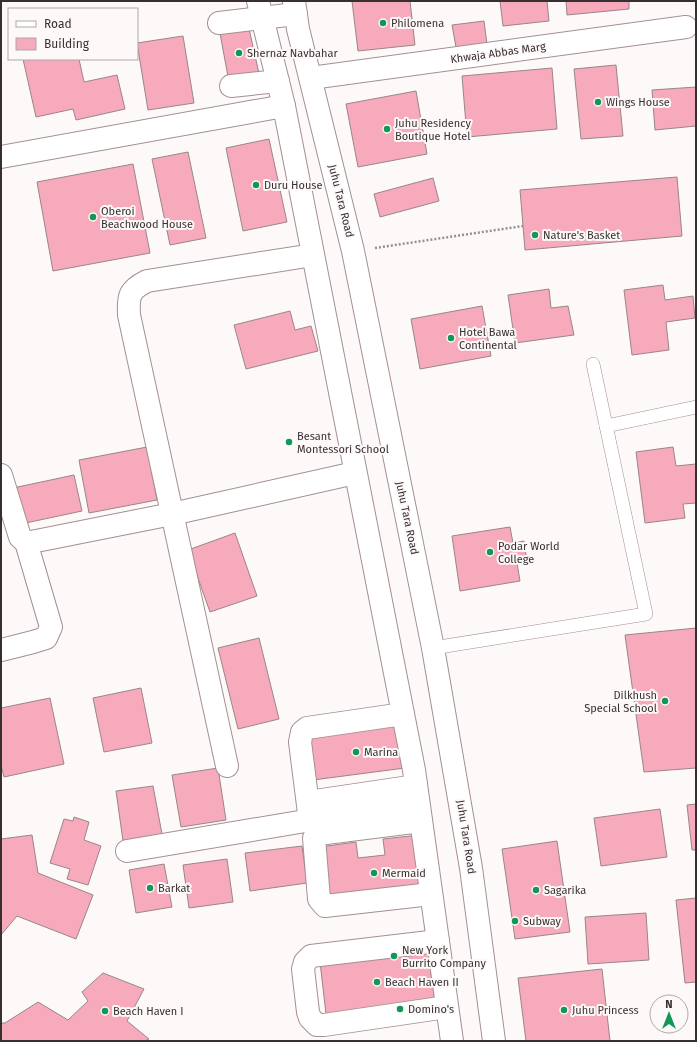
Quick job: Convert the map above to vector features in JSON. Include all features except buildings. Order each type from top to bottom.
[{"type":"street","points":[[219,23],[260,10],[295,8]]},
{"type":"street","name":"Juhu Tara Road","points":[[295,8],[298,29],[353,251],[433,648],[471,868],[494,1041]]},
{"type":"street","points":[[260,10],[284,106],[403,714],[418,803],[452,1041]]},
{"type":"street","name":"Khwaja Abbas Marg","points":[[311,78],[686,27]]},
{"type":"street","points":[[231,86],[278,81]]},
{"type":"street","points":[[1,158],[284,106]]},
{"type":"street","points":[[227,766],[129,315],[128,299],[137,286],[147,281],[313,255]]},
{"type":"street","points":[[26,542],[172,514],[355,473]]},
{"type":"street","points":[[1,475],[20,537],[26,542],[51,627],[46,638],[1,650]]},
{"type":"street","points":[[309,812],[300,742],[302,732],[307,728],[403,714]]},
{"type":"street","points":[[127,851],[353,804],[418,803]]},
{"type":"street","points":[[418,803],[318,834],[314,838],[319,899],[325,906],[431,894]]},
{"type":"street","points":[[438,941],[311,956],[305,962],[303,969],[308,1012],[310,1018],[317,1025],[324,1025],[447,1007]]},
{"type":"lane","points":[[433,648],[646,614],[593,364]]},
{"type":"lane","points":[[606,426],[696,407]]},
{"type":"path","points":[[353,251],[524,226]]},
{"type":"place","name":"Philomena","points":[[383,23]]},
{"type":"place","name":"Shernaz Navbahar","points":[[239,53]]},
{"type":"place","name":"Wings House","points":[[598,102]]},
{"type":"place","name":"Juhu Residency Boutique Hotel","points":[[387,129]]},
{"type":"place","name":"Duru House","points":[[256,185]]},
{"type":"place","name":"Oberoi Beachwood House","points":[[93,217]]},
{"type":"place","name":"Nature's Basket","points":[[535,235]]},
{"type":"place","name":"Hotel Bawa Continental","points":[[451,338]]},
{"type":"place","name":"Besant Montessori School","points":[[289,442]]},
{"type":"place","name":"Podar World College","points":[[490,552]]},
{"type":"place","name":"Dilkhush Special School","points":[[665,701]]},
{"type":"place","name":"Marina","points":[[356,752]]},
{"type":"place","name":"Mermaid","points":[[374,873]]},
{"type":"place","name":"Barkat","points":[[150,888]]},
{"type":"place","name":"Sagarika","points":[[536,890]]},
{"type":"place","name":"Subway","points":[[515,921]]},
{"type":"place","name":"New York Burrito Company","points":[[394,956]]},
{"type":"place","name":"Beach Haven II","points":[[377,982]]},
{"type":"place","name":"Domino's","points":[[400,1009]]},
{"type":"place","name":"Juhu Princess","points":[[564,1010]]},
{"type":"place","name":"Beach Haven I","points":[[105,1011]]}]
